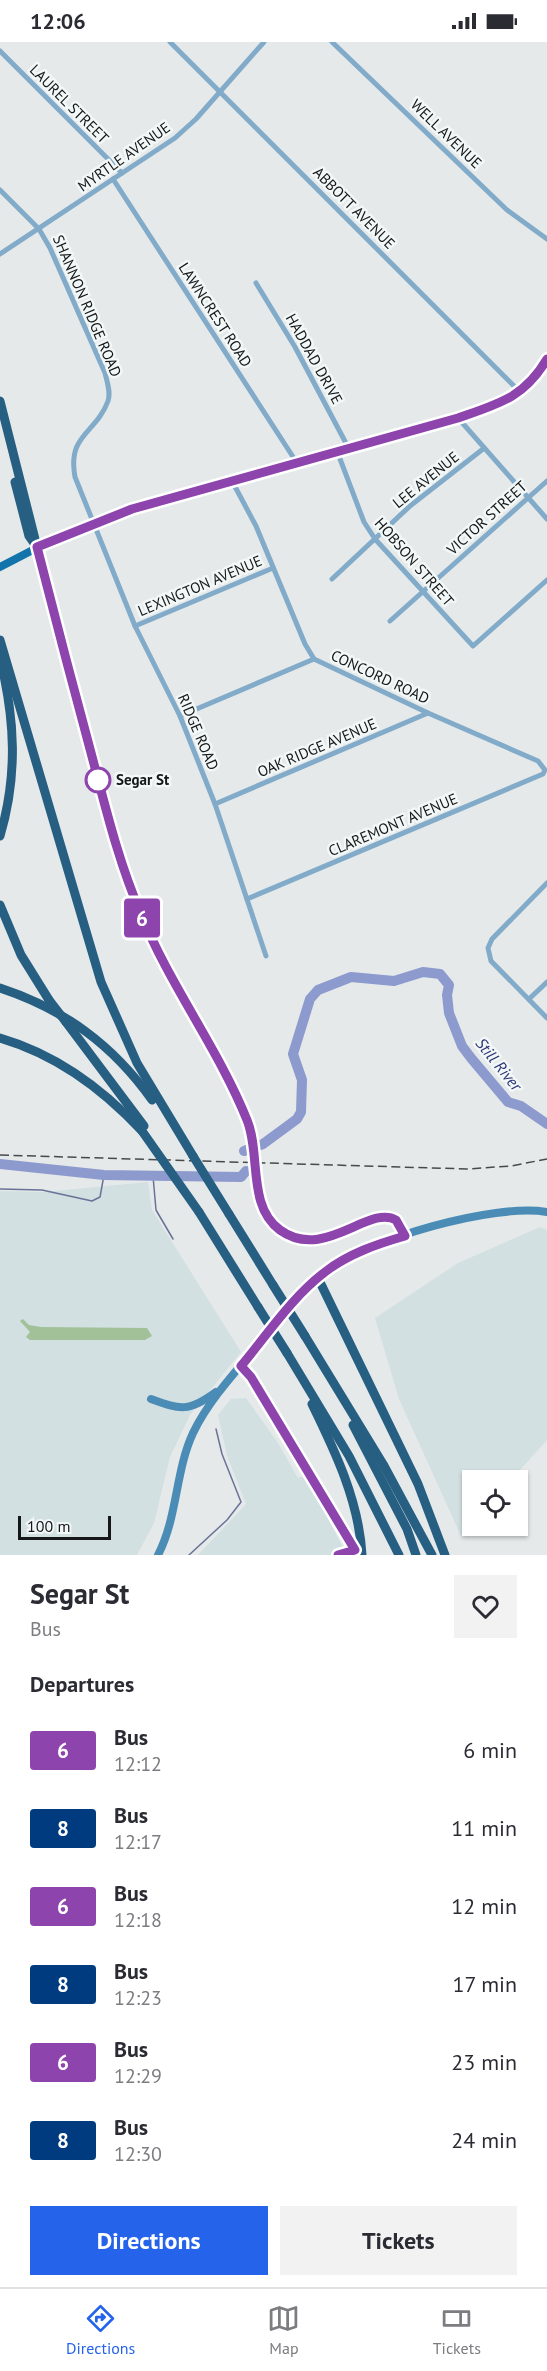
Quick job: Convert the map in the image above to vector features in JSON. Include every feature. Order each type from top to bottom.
[{"type":"highway","points":[[0,401],[37,547]]},
{"type":"highway","points":[[0,425],[29,536],[37,547]]},
{"type":"highway","points":[[0,640],[97,971],[128,1044],[173,1127]]},
{"type":"highway","points":[[0,658],[10,702],[14,747],[11,792],[0,836]]},
{"type":"highway","points":[[0,905],[21,955],[49,1000],[145,1130],[287,1353],[349,1456],[399,1555]]},
{"type":"highway","points":[[0,988],[48,1007],[99,1040],[134,1075],[194,1156],[388,1473],[432,1555]]},
{"type":"highway","points":[[0,1038],[39,1053],[71,1071],[145,1130]]},
{"type":"highway","points":[[318,1278],[414,1474],[446,1555]]},
{"type":"highway","points":[[305,1336],[386,1487],[407,1529],[416,1555]]},
{"type":"highway","points":[[287,1353],[332,1445],[355,1512],[360,1555]]},
{"type":"main road","points":[[0,567],[37,547],[92,523],[143,506],[458,418],[507,401],[536,377],[547,359]]},
{"type":"main road","points":[[158,1555],[168,1531],[187,1448],[205,1413],[241,1366],[318,1278],[350,1257],[405,1236],[497,1211],[547,1212]]},
{"type":"main road","points":[[241,1366],[257,1386],[360,1555]]},
{"type":"main road","points":[[151,1399],[175,1408],[186,1408],[198,1404],[225,1386]]},
{"type":"street","name":"ABBOTT AVENUE","points":[[170,42],[520,392]]},
{"type":"street","name":"MYRTLE AVENUE","points":[[0,254],[175,138],[264,42]]},
{"type":"street","name":"WELL AVENUE","points":[[332,42],[507,210],[547,239]]},
{"type":"street","name":"LAUREL STREET","points":[[0,51],[122,173]]},
{"type":"street","name":"LAWNCREST ROAD","points":[[113,179],[297,463]]},
{"type":"street","name":"SHANNON RIDGE ROAD","points":[[0,190],[39,229],[50,248],[105,373],[110,390],[108,402],[75,446],[73,462],[92,523]]},
{"type":"street","name":"HADDAD DRIVE","points":[[256,283],[296,346],[348,447]]},
{"type":"street","points":[[458,418],[547,519]]},
{"type":"street","name":"LEE AVENUE","points":[[332,579],[410,506],[483,449]]},
{"type":"street","name":"HOBSON STREET","points":[[336,451],[364,522],[375,539],[421,592],[473,646],[547,580]]},
{"type":"street","name":"CONCORD ROAD","points":[[232,481],[273,568],[304,644],[314,659],[428,713],[538,761],[545,770]]},
{"type":"street","name":"VICTOR STREET","points":[[390,621],[547,481]]},
{"type":"street","name":"RIDGE ROAD","points":[[92,523],[135,626],[180,716],[215,804],[266,956]]},
{"type":"street","points":[[37,547],[126,878],[151,937],[233,1088],[252,1137],[261,1202],[269,1218],[282,1232],[300,1239],[318,1240],[385,1216],[396,1220],[405,1236]]},
{"type":"street","name":"LEXINGTON AVENUE","points":[[135,626],[273,568]]},
{"type":"street","points":[[180,716],[314,659]]},
{"type":"street","name":"OAK RIDGE AVENUE","points":[[215,804],[428,713]]},
{"type":"street","name":"CLAREMONT AVENUE","points":[[247,899],[543,774],[545,770]]},
{"type":"street","points":[[547,884],[492,939],[488,948],[491,961],[547,1018]]},
{"type":"street","points":[[530,999],[547,982]]},
{"type":"shaded area","points":[[148,1182],[152,1210],[241,1352],[190,1415],[170,1457],[154,1523],[137,1555],[0,1555],[0,1191],[44,1192]]},
{"type":"shaded area","points":[[540,1227],[547,1230],[547,1440],[520,1470],[462,1470],[461,1536],[399,1399],[375,1318],[458,1263]]},
{"type":"shaded area","points":[[246,1398],[278,1443],[298,1478],[305,1475],[347,1555],[198,1555],[246,1504],[227,1456],[218,1415],[231,1399]]},
{"type":"green space","points":[[23,1319],[29,1325],[41,1327],[147,1328],[152,1336],[145,1340],[30,1340],[26,1337],[30,1332],[20,1321]]},
{"type":"waterway","name":"Still River","points":[[244,1151],[263,1144],[297,1119],[301,1112],[302,1080],[293,1054],[310,999],[318,990],[351,977],[394,981],[423,972],[440,974],[449,985],[447,995],[449,1013],[462,1046],[508,1102],[521,1106],[547,1124]]},
{"type":"waterway","name":"Still River","points":[[0,1164],[104,1175],[241,1177],[246,1171]]},
{"type":"waterway","points":[[0,1189],[42,1190],[92,1201],[100,1197],[104,1175]]},
{"type":"waterway","points":[[153,1176],[156,1210],[173,1239]]},
{"type":"waterway","points":[[189,1555],[227,1520],[241,1502],[222,1454],[216,1429]]},
{"type":"railway","points":[[0,1155],[467,1169],[511,1166],[547,1159]]},
{"type":"bus line","name":"6","points":[[338,1555],[355,1550],[305,1464],[251,1377],[241,1366],[307,1288],[327,1270],[362,1251],[405,1236],[396,1220],[385,1216],[318,1240],[300,1239],[282,1232],[264,1210],[249,1126],[233,1088],[151,937],[126,878],[112,834],[37,547],[92,523],[154,502],[458,418],[507,401],[536,377],[547,359]]},
{"type":"place","name":"Segar St","points":[[98,780]]}]
